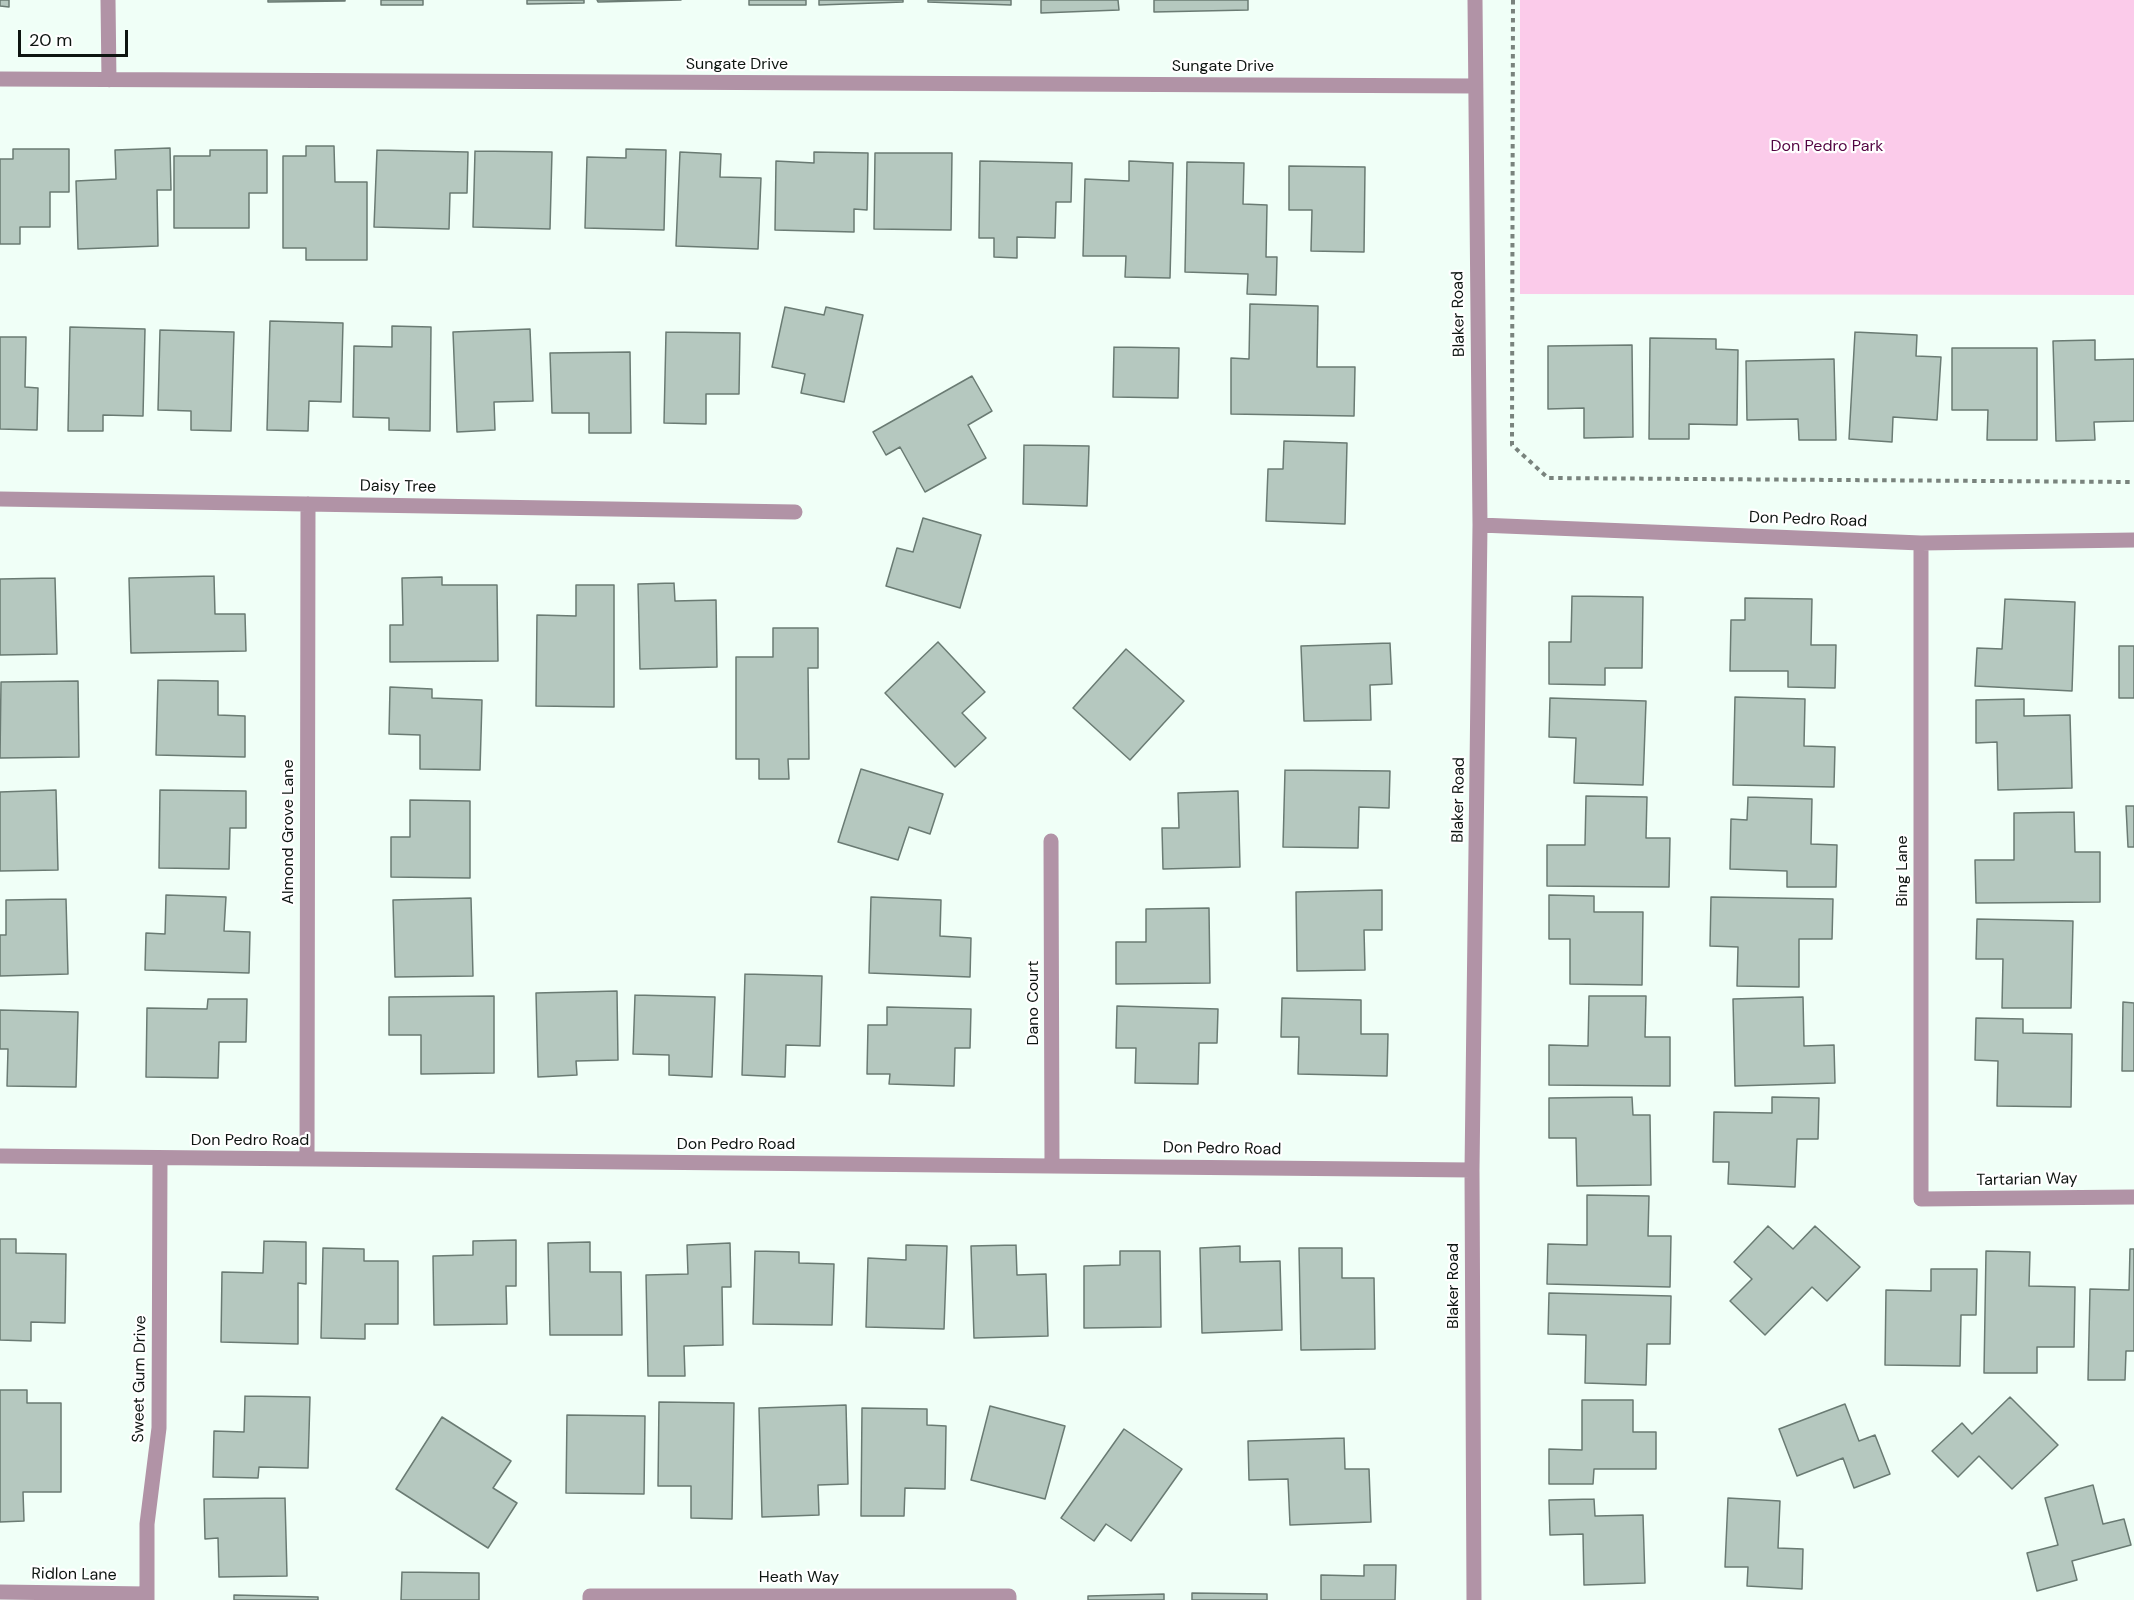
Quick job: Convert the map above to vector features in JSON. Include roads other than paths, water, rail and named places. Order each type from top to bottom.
[{"type":"street","points":[[108,0],[109,80]]},
{"type":"street","name":"Blaker Road","points":[[1474,1600],[1472,1170],[1480,525],[1474,86],[1475,0]]},
{"type":"street","name":"Sungate Drive","points":[[0,79],[1474,86]]},
{"type":"street","name":"Daisy Tree","points":[[0,499],[795,512]]},
{"type":"street","name":"Almond Grove Lane","points":[[307,1159],[308,504]]},
{"type":"street","name":"Don Pedro Road","points":[[1480,525],[1921,543],[2134,540]]},
{"type":"street","name":"Bing Lane","points":[[1921,543],[1921,1199]]},
{"type":"street","name":"Dano Court","points":[[1051,841],[1052,1165]]},
{"type":"street","name":"Don Pedro Road","points":[[0,1156],[1472,1170]]},
{"type":"street","name":"Sweet Gum Drive","points":[[147,1597],[147,1524],[159,1428],[160,1158]]},
{"type":"street","name":"Tartarian Way","points":[[1921,1199],[2134,1197]]},
{"type":"street","name":"Ridlon Lane","points":[[0,1592],[147,1597]]},
{"type":"street","name":"Heath Way","points":[[590,1598],[1009,1598]]},
{"type":"park label","name":"Don Pedro Park","points":[[1827,147]]}]
